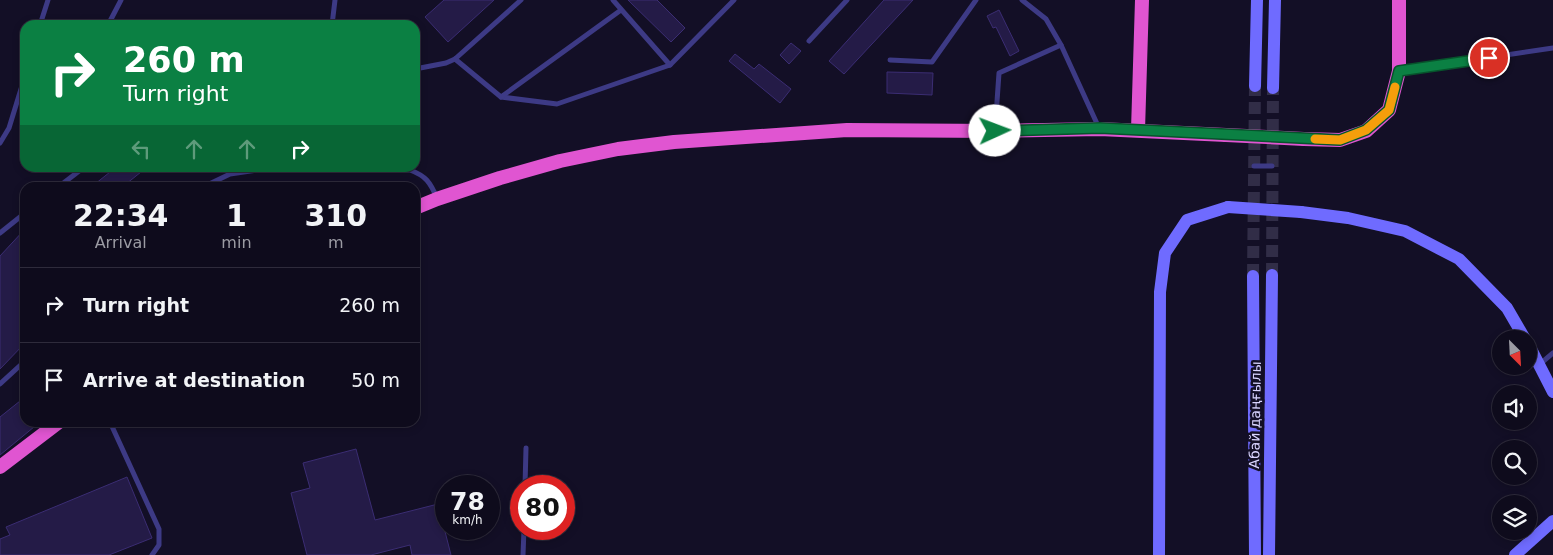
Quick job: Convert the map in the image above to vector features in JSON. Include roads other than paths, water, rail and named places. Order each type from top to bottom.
[{"type":"highway","points":[[1138,130],[1142,0]]},
{"type":"highway","points":[[420,206],[437,198],[560,161],[618,149],[664,143],[847,130],[995,131],[1100,128],[1340,140],[1366,130],[1389,110],[1399,71],[1399,0]]},
{"type":"highway","points":[[0,467],[52,427]]},
{"type":"main road","points":[[1255,86],[1258,0]]},
{"type":"main road","points":[[1273,88],[1275,0]]},
{"type":"main road","points":[[1159,555],[1160,292],[1164,253],[1187,220],[1228,207],[1301,212],[1348,218],[1405,231],[1459,259],[1507,308],[1520,330]]},
{"type":"main road","name":"Абай даңғылы","points":[[1269,555],[1272,275]]},
{"type":"main road","name":"Абай даңғылы","points":[[1253,276],[1255,555]]},
{"type":"main road","points":[[1538,361],[1553,392]]},
{"type":"main road","points":[[1515,555],[1553,521]]},
{"type":"lane","points":[[42,20],[48,0]]},
{"type":"lane","points":[[111,20],[121,0]]},
{"type":"lane","points":[[333,20],[335,0]]},
{"type":"lane","points":[[420,68],[455,59],[521,0]]},
{"type":"lane","points":[[613,0],[670,65]]},
{"type":"lane","points":[[455,59],[501,97],[557,104],[670,65],[734,0]]},
{"type":"lane","points":[[809,41],[847,0]]},
{"type":"lane","points":[[890,60],[932,62],[976,0]]},
{"type":"lane","points":[[1022,0],[1046,19],[1061,45],[1100,128]]},
{"type":"lane","points":[[501,97],[622,10]]},
{"type":"lane","points":[[995,131],[999,73],[1061,45]]},
{"type":"lane","points":[[1399,71],[1553,48]]},
{"type":"lane","points":[[0,143],[9,128],[20,92]]},
{"type":"lane","points":[[1254,166],[1272,166]]},
{"type":"lane","points":[[65,182],[78,172]]},
{"type":"lane","points":[[213,182],[230,174],[244,172]]},
{"type":"lane","points":[[415,172],[423,175],[431,185],[437,198]]},
{"type":"lane","points":[[0,233],[20,217]]},
{"type":"lane","points":[[1540,364],[1553,353]]},
{"type":"lane","points":[[0,384],[20,365]]},
{"type":"lane","points":[[112,427],[159,529],[159,545],[152,555]]},
{"type":"lane","points":[[525,475],[526,448]]},
{"type":"lane","points":[[523,555],[524,540]]},
{"type":"tunnel","points":[[1253,276],[1255,86]]},
{"type":"tunnel","points":[[1272,275],[1273,88]]}]
